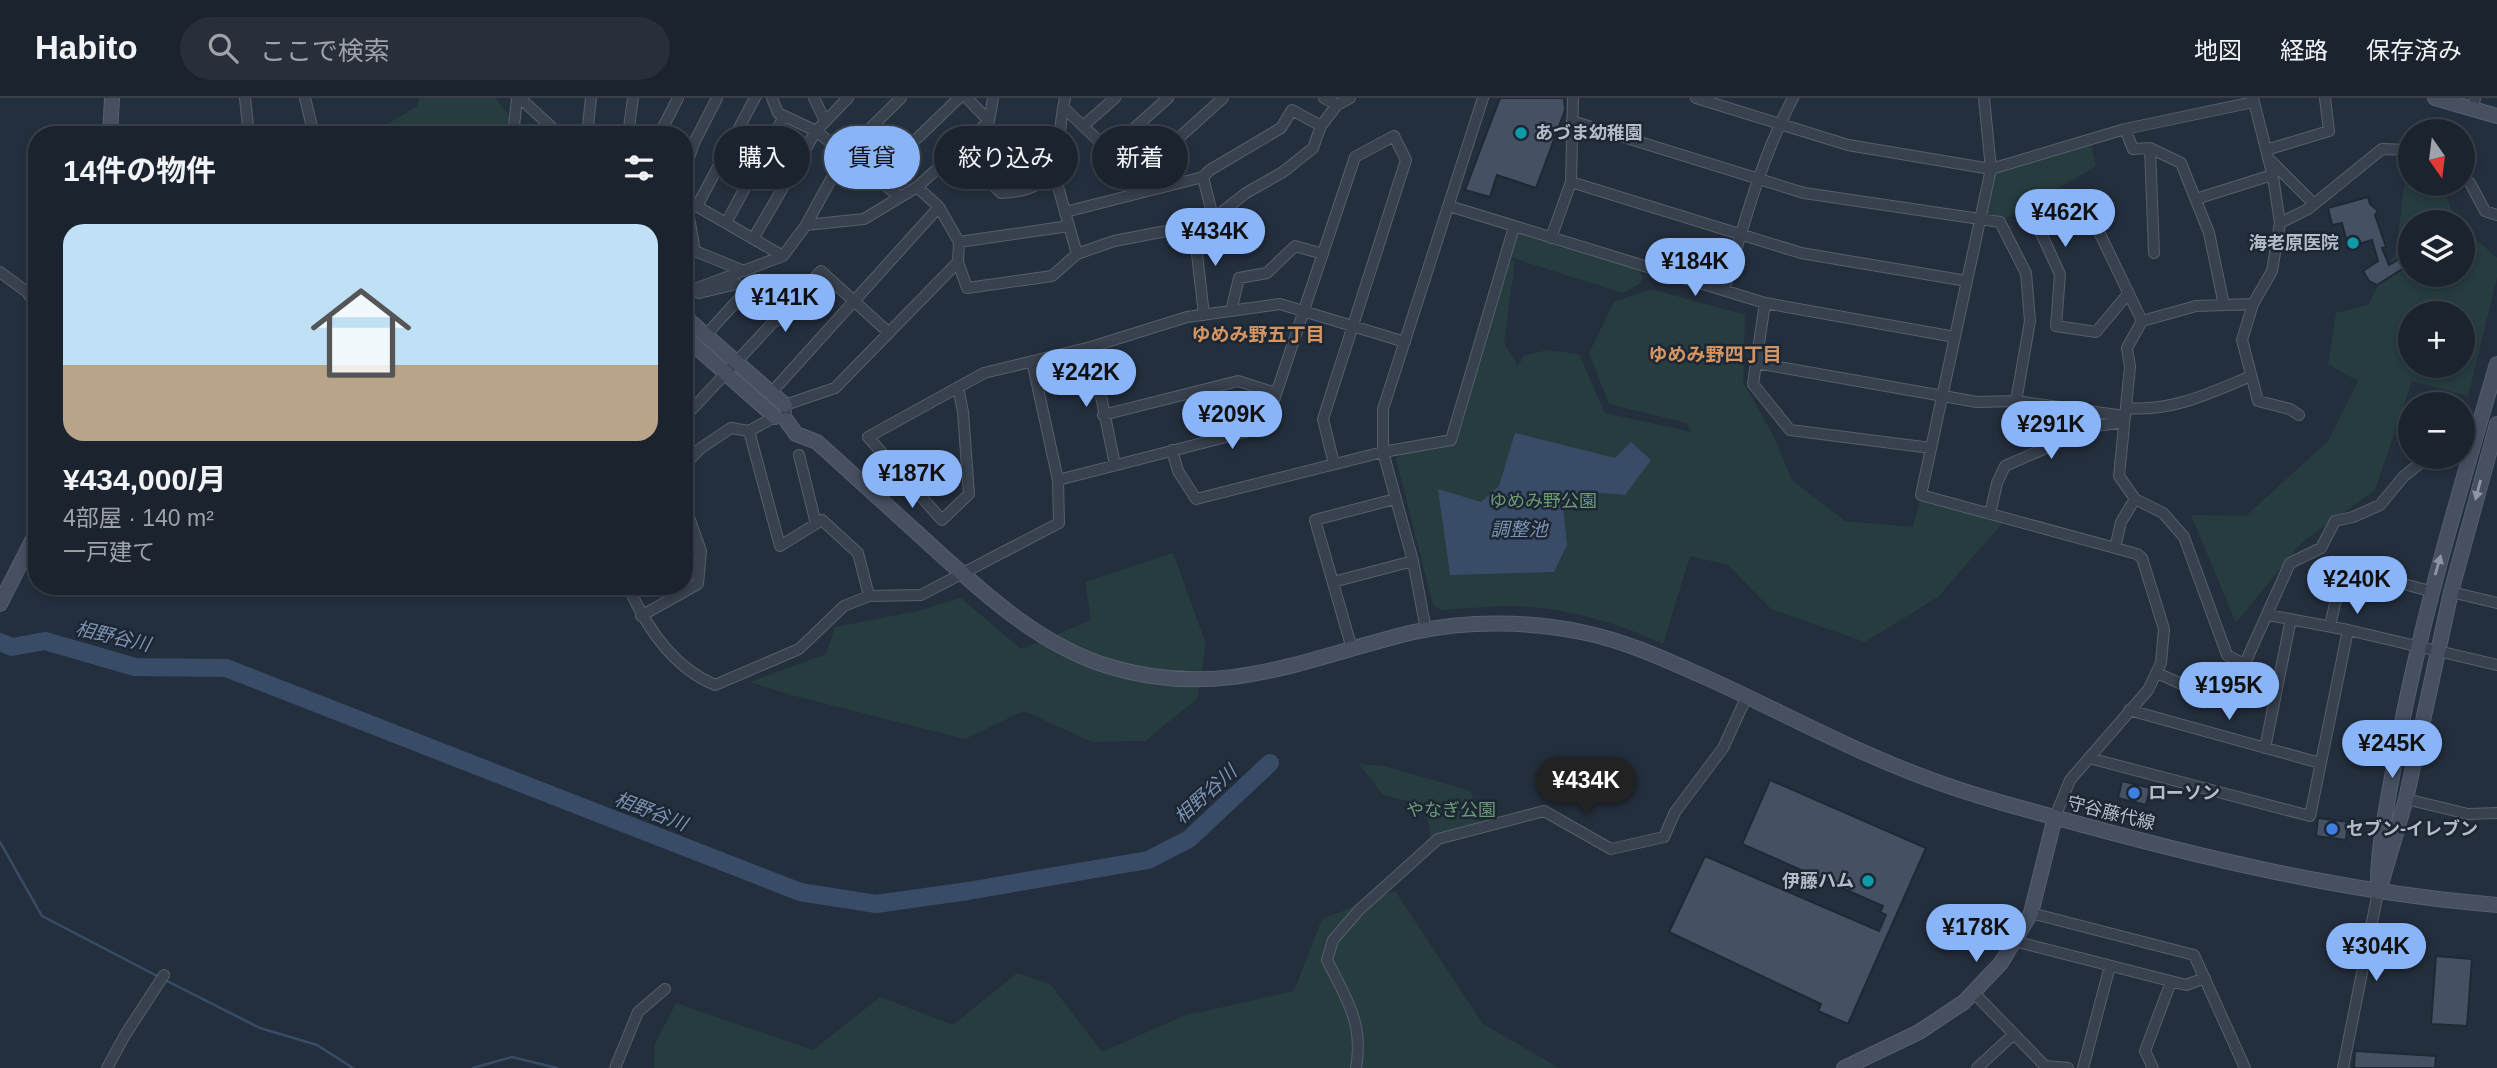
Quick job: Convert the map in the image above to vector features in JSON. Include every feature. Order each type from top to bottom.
[{"type":"street","points":[[110,126],[112,98]]},
{"type":"street","points":[[305,98],[312,126]]},
{"type":"street","points":[[514,126],[519,98]]},
{"type":"street","points":[[519,98],[550,126]]},
{"type":"street","points":[[588,126],[591,98]]},
{"type":"street","points":[[629,126],[633,98]]},
{"type":"street","points":[[664,126],[678,98]]},
{"type":"street","points":[[693,145],[717,98]]},
{"type":"street","points":[[693,200],[755,98]]},
{"type":"street","points":[[772,98],[778,113],[824,137]]},
{"type":"street","points":[[814,98],[825,121]]},
{"type":"street","points":[[753,239],[816,131],[848,98]]},
{"type":"street","points":[[872,126],[901,98]]},
{"type":"street","points":[[920,136],[959,98]]},
{"type":"street","points":[[967,98],[989,121]]},
{"type":"street","points":[[984,126],[989,121],[993,98]]},
{"type":"street","points":[[1083,126],[1115,98]]},
{"type":"street","points":[[1137,126],[1168,98]]},
{"type":"street","points":[[1188,130],[1223,98]]},
{"type":"street","points":[[1324,98],[1337,105]]},
{"type":"street","points":[[919,189],[939,207],[959,242],[958,262],[967,288],[1052,276],[1077,254],[1114,242],[1208,223],[1246,192],[1283,172],[1313,148],[1321,126],[1337,105],[1350,98]]},
{"type":"street","points":[[1426,630],[1412,561],[1382,452],[1383,409],[1483,98]]},
{"type":"street","points":[[1551,238],[1571,181],[1573,98]]},
{"type":"street","points":[[1696,98],[1848,145],[1991,169],[2125,130],[2254,100],[2280,223],[2272,271],[2253,304],[2242,340],[2259,401],[2290,409],[2299,415]]},
{"type":"street","points":[[1724,290],[1759,178],[1779,124],[1793,98]]},
{"type":"street","points":[[693,345],[796,434],[817,442],[962,574],[1030,628],[1069,650],[1109,667],[1147,676],[1191,680],[1236,679],[1280,670],[1426,630],[1496,624],[1531,625],[1585,633],[1633,645],[1829,737],[1930,779],[2055,817],[2070,780],[2148,690],[2157,673],[2164,644],[2164,629],[2142,558],[2137,554],[1921,495],[1991,169],[1984,98]]},
{"type":"street","points":[[2267,154],[2329,131],[2325,98]]},
{"type":"street","points":[[2435,98],[2474,103],[2497,116]]},
{"type":"street","points":[[247,100],[249,126]]},
{"type":"street","points":[[1064,102],[1092,134]]},
{"type":"street","points":[[1060,126],[1064,102]]},
{"type":"street","points":[[1065,212],[1203,177],[1210,170],[1281,128],[1292,110],[1321,126]]},
{"type":"street","points":[[726,223],[784,116]]},
{"type":"street","points":[[1573,121],[1804,192],[1979,221],[2000,222],[2026,273],[2030,321],[2016,401]]},
{"type":"street","points":[[2125,130],[2133,149],[2150,148],[2181,163],[2209,233],[2224,305]]},
{"type":"street","points":[[1058,480],[1265,427],[1355,157],[1394,136],[1406,160],[1323,419],[1334,464]]},
{"type":"street","points":[[2150,148],[2154,253]]},
{"type":"street","points":[[2280,223],[2314,204],[2382,149],[2398,150]]},
{"type":"street","points":[[2267,154],[2314,204]]},
{"type":"street","points":[[920,184],[934,172]]},
{"type":"street","points":[[2196,199],[2272,175]]},
{"type":"street","points":[[1203,177],[1213,217]]},
{"type":"street","points":[[1571,181],[1801,253],[1966,281]]},
{"type":"street","points":[[693,290],[783,256],[806,225],[826,189]]},
{"type":"street","points":[[890,189],[900,197]]},
{"type":"street","points":[[806,225],[864,219],[914,189]]},
{"type":"street","points":[[997,189],[1001,193],[1026,192],[1030,189]]},
{"type":"street","points":[[1058,189],[1077,254]]},
{"type":"street","points":[[2475,192],[2485,211],[2497,215]]},
{"type":"street","points":[[2127,295],[2096,332],[2056,326],[2060,274],[2040,231],[2085,203],[2127,295],[2142,321]]},
{"type":"street","points":[[693,204],[783,256]]},
{"type":"street","points":[[1449,206],[1765,303],[1955,337]]},
{"type":"street","points":[[771,393],[939,207]]},
{"type":"street","points":[[1199,225],[1201,236],[1196,245],[1204,315]]},
{"type":"street","points":[[959,242],[1069,226]]},
{"type":"street","points":[[693,227],[695,251],[744,271]]},
{"type":"street","points":[[1172,450],[1178,471],[1196,499],[1382,452],[1451,440],[1514,227]]},
{"type":"street","points":[[1231,311],[1239,278],[1266,273],[1295,246],[1322,254]]},
{"type":"street","points":[[785,405],[835,388],[958,262]]},
{"type":"street","points":[[693,408],[821,271],[888,332]]},
{"type":"street","points":[[0,272],[28,295]]},
{"type":"street","points":[[699,293],[737,284],[776,321]]},
{"type":"street","points":[[706,335],[744,293]]},
{"type":"street","points":[[1765,303],[1754,384],[1790,430],[1931,448]]},
{"type":"street","points":[[958,387],[963,412],[969,494],[942,520],[868,437],[958,387],[984,373],[1091,346],[1187,317],[1280,304],[1405,342]]},
{"type":"street","points":[[2242,663],[2227,655],[2184,537],[2163,513],[2135,499],[2119,476],[2130,368],[2127,348],[2142,321],[2196,306],[2253,304]]},
{"type":"street","points":[[693,324],[785,405]]},
{"type":"street","points":[[1091,346],[1115,465]]},
{"type":"street","points":[[632,595],[641,616],[669,652],[694,676],[715,685],[799,649],[844,606],[869,596],[921,595],[1059,523],[1058,480],[1032,361]]},
{"type":"street","points":[[1756,363],[1977,402],[2016,401],[2125,415]]},
{"type":"street","points":[[2475,429],[2497,364]]},
{"type":"street","points":[[1990,514],[1997,482],[2005,466],[2125,415],[2188,403],[2251,376]]},
{"type":"street","points":[[1103,415],[1238,381],[1276,393]]},
{"type":"street","points":[[693,456],[701,447],[731,428],[749,431],[780,419],[785,405]]},
{"type":"street","points":[[2343,1068],[2378,892],[2406,799],[2451,592],[2497,424]]},
{"type":"street","points":[[749,431],[780,546],[821,520],[858,553],[869,596]]},
{"type":"street","points":[[799,455],[816,524]]},
{"type":"street","points":[[2157,673],[2195,690],[2246,661],[2290,563],[2321,548],[2335,521],[2353,517],[2380,505],[2412,469]]},
{"type":"street","points":[[2378,892],[2378,859],[2405,703],[2463,469]]},
{"type":"street","points":[[1352,649],[1315,520],[1395,499]]},
{"type":"street","points":[[2115,548],[2122,522],[2135,499]]},
{"type":"street","points":[[693,528],[701,551],[698,584],[693,587]]},
{"type":"street","points":[[0,604],[28,549]]},
{"type":"street","points":[[693,552],[701,551]]},
{"type":"street","points":[[1333,582],[1412,561]]},
{"type":"street","points":[[2330,626],[2343,568],[2431,591]]},
{"type":"street","points":[[2451,592],[2497,603]]},
{"type":"street","points":[[641,616],[678,595]]},
{"type":"street","points":[[2268,615],[2330,626],[2497,665]]},
{"type":"street","points":[[2265,748],[2291,619]]},
{"type":"street","points":[[2089,758],[2309,816],[2348,630]]},
{"type":"street","points":[[1356,1068],[1359,1030],[1327,960],[1333,940],[1359,910],[1438,839],[1544,811],[1611,849],[1664,837],[1675,811],[1723,748],[1746,696]]},
{"type":"street","points":[[2130,710],[2320,763]]},
{"type":"street","points":[[2406,799],[2468,814],[2497,813]]},
{"type":"street","name":"守谷藤代線","points":[[1844,1068],[1919,1032],[1964,1002],[2001,963],[2031,913],[2055,817],[2277,874],[2378,892],[2497,905]]},
{"type":"street","points":[[2031,913],[2194,955],[2245,1068]]},
{"type":"street","points":[[2014,942],[2186,985],[2205,978]]},
{"type":"street","points":[[2083,1068],[2110,966]]},
{"type":"street","points":[[107,1068],[161,978]]},
{"type":"street","points":[[2152,1068],[2145,1051],[2171,982]]},
{"type":"street","points":[[615,1068],[638,1012],[665,989]]},
{"type":"street","points":[[1973,992],[2045,1067],[2068,1068]]},
{"type":"street","points":[[1977,1068],[2014,1034]]},
{"type":"green space","points":[[419,98],[495,98],[509,115],[509,126],[385,126],[417,106]]},
{"type":"green space","points":[[2090,139],[2096,166],[2000,222],[1979,221],[1991,169]]},
{"type":"green space","points":[[2403,196],[2446,196],[2452,210],[2401,210]]},
{"type":"green space","points":[[1520,233],[1639,270],[1643,277],[1641,283],[1623,293],[1509,257],[1516,235]]},
{"type":"green space","points":[[2398,235],[2398,287],[2475,287],[2475,239],[2497,258],[2497,278],[2475,368],[2475,301],[2398,301],[2398,378],[2472,378],[2469,392],[2453,392],[2412,381],[2408,392],[2398,392],[2398,422],[2375,490],[2300,544],[2236,623],[2191,515],[2246,516],[2328,441],[2358,381],[2328,364],[2336,313],[2368,305],[2396,251]]},
{"type":"green space","name":"ゆめみ野公園","points":[[1510,260],[1515,262],[1504,343],[1518,366],[1524,356],[1547,350],[1579,354],[1605,413],[1691,432],[1687,423],[1609,404],[1589,353],[1614,302],[1651,289],[1745,315],[1743,382],[1774,437],[1792,480],[1845,521],[1913,527],[1921,495],[2006,519],[1938,597],[1865,642],[1771,609],[1728,565],[1690,556],[1663,644],[1608,623],[1551,609],[1494,606],[1441,610],[1433,605],[1396,459],[1399,455],[1453,442]]},
{"type":"green space","points":[[1173,553],[1206,644],[1197,699],[1145,741],[1092,742],[1024,711],[965,739],[750,682],[826,654],[835,627],[918,611],[961,598],[1021,649],[1091,620],[1085,582]]},
{"type":"green space","name":"やなぎ公園","points":[[1359,764],[1384,766],[1471,791],[1482,828],[1432,844],[1425,805],[1383,795]]},
{"type":"green space","points":[[1395,891],[1483,1024],[1559,1068],[654,1068],[655,1044],[676,1003],[813,1050],[880,997],[953,1025],[1017,973],[1050,984],[1102,1052],[1183,1016],[1294,991],[1322,919]]},
{"type":"water","name":"調整池","points":[[1515,433],[1615,458],[1631,442],[1651,460],[1625,495],[1591,492],[1562,498],[1567,545],[1554,572],[1450,575],[1438,489],[1481,502],[1499,486]]},
{"type":"building","name":"あづま幼稚園","points":[[1500,98],[1564,98],[1565,110],[1536,188],[1497,175],[1490,197],[1465,190]]},
{"type":"building","name":"海老原医院","points":[[2368,197],[2370,204],[2378,211],[2375,215],[2386,247],[2382,248],[2389,265],[2398,259],[2398,272],[2377,285],[2369,281],[2363,271],[2378,261],[2372,240],[2348,247],[2342,223],[2332,225],[2328,208]]},
{"type":"building","name":"伊藤ハム","points":[[1770,780],[1926,848],[1848,1024],[1818,1011],[1821,1004],[1669,932],[1705,856],[1879,931],[1886,915],[1880,912],[1883,906],[1742,844]]},
{"type":"building","name":"ローソン","points":[[2122,781],[2150,788],[2146,805],[2118,798]]},
{"type":"building","name":"セブン-イレブン","points":[[2318,818],[2348,822],[2346,840],[2316,836]]},
{"type":"building","points":[[2436,956],[2472,959],[2467,1026],[2431,1024]]},
{"type":"building","points":[[2355,1051],[2436,1056],[2435,1068],[2354,1068]]},
{"type":"waterway","name":"相野谷川","points":[[0,642],[12,647],[45,641],[135,667],[226,668],[800,892],[876,904],[1148,860],[1189,839],[1270,763]]},
{"type":"waterway","points":[[0,842],[42,916],[159,977]]},
{"type":"waterway","points":[[165,980],[260,1028],[317,1045],[353,1068]]},
{"type":"waterway","points":[[473,1068],[512,1057],[557,1068]]},
{"type":"place","name":"あづま幼稚園","points":[[1521,133]]},
{"type":"place","name":"海老原医院","points":[[2353,243]]},
{"type":"place","name":"ローソン","points":[[2134,793]]},
{"type":"place","name":"セブン-イレブン","points":[[2332,829]]},
{"type":"place","name":"伊藤ハム","points":[[1868,881]]},
{"type":"district","name":"ゆめみ野五丁目","points":[[1258,334]]},
{"type":"district","name":"ゆめみ野四丁目","points":[[1715,354]]}]
